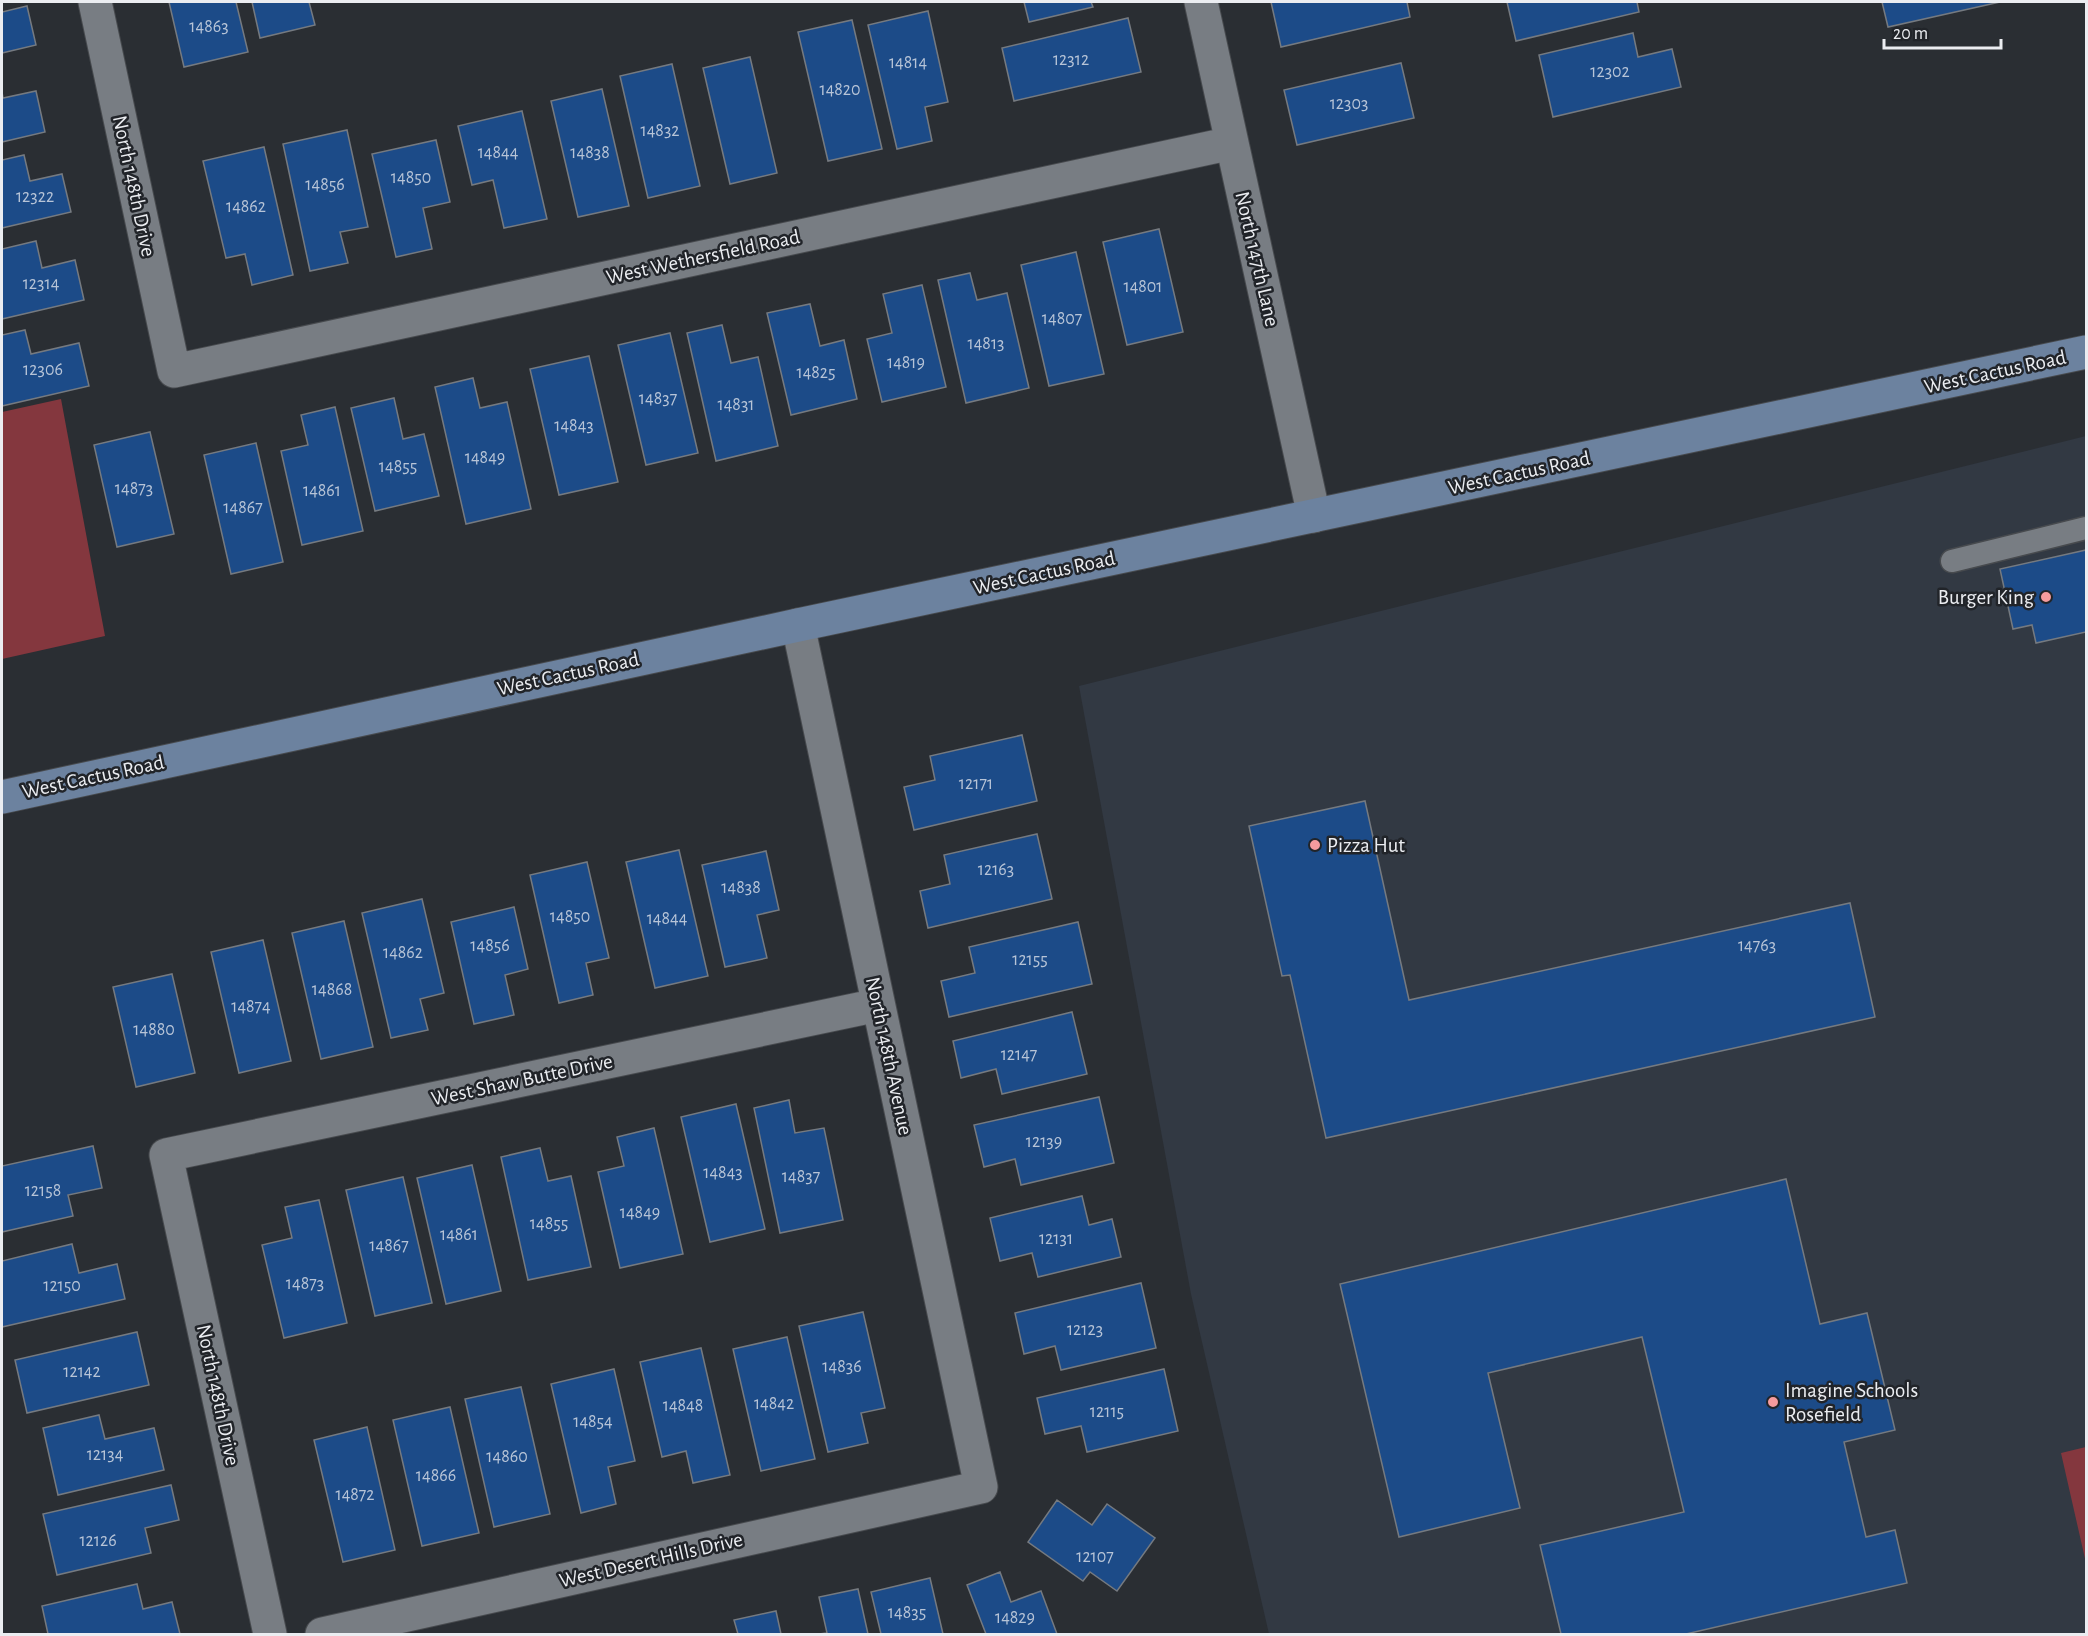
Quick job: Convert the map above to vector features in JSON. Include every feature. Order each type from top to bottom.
[{"type":"main road","name":"West Cactus Road","points":[[2,797],[798,625],[2086,352]]},
{"type":"street","name":"North 148th Drive","points":[[95,2],[174,371]]},
{"type":"street","name":"North 147th Lane","points":[[1201,2],[1314,516]]},
{"type":"street","name":"West Wethersfield Road","points":[[174,371],[1232,143]]},
{"type":"street","name":"North 148th Avenue","points":[[798,625],[981,1488]]},
{"type":"street","name":"West Shaw Butte Drive","points":[[166,1155],[878,1005]]},
{"type":"street","name":"North 148th Drive","points":[[166,1155],[270,1635]]},
{"type":"street","name":"West Desert Hills Drive","points":[[322,1635],[981,1488]]},
{"type":"lane","points":[[1952,561],[2086,528]]},
{"type":"shaded area","points":[[61,399],[105,636],[2,659],[2,412]]},
{"type":"shaded area","points":[[2086,436],[2086,1634],[1269,1634],[1191,1294],[1079,686]]},
{"type":"shaded area","points":[[2086,1447],[2086,1563],[2061,1453]]},
{"type":"building","points":[[169,2],[236,2],[248,52],[184,67]]},
{"type":"building","points":[[252,2],[309,2],[315,25],[260,38]]},
{"type":"building","points":[[1024,2],[1091,2],[1093,7],[1029,22]]},
{"type":"building","points":[[1271,2],[1407,2],[1410,17],[1281,47]]},
{"type":"building","points":[[1507,2],[1637,2],[1639,12],[1516,41]]},
{"type":"building","points":[[1882,2],[2000,2],[1888,27]]},
{"type":"building","points":[[27,6],[36,45],[2,53],[2,12]]},
{"type":"building","points":[[928,11],[948,102],[925,107],[932,141],[897,149],[868,25]]},
{"type":"building","points":[[1128,18],[1141,72],[1014,101],[1002,48]]},
{"type":"building","points":[[852,20],[882,149],[828,161],[798,32]]},
{"type":"building","points":[[1633,33],[1638,57],[1672,49],[1681,87],[1553,117],[1539,55]]},
{"type":"building","points":[[750,57],[777,173],[730,184],[703,68]]},
{"type":"building","points":[[1401,63],[1414,118],[1297,145],[1284,90]]},
{"type":"building","points":[[672,64],[700,186],[648,198],[620,76]]},
{"type":"building","points":[[602,89],[629,206],[578,217],[551,101]]},
{"type":"building","points":[[36,91],[45,132],[2,142],[2,92],[3,98]]},
{"type":"building","points":[[522,111],[547,219],[504,228],[493,180],[472,185],[458,126]]},
{"type":"building","points":[[347,130],[368,227],[340,232],[348,263],[310,271],[283,144]]},
{"type":"building","points":[[436,140],[450,202],[423,208],[432,249],[396,257],[372,154]]},
{"type":"building","points":[[264,147],[293,275],[252,285],[245,254],[226,258],[203,161]]},
{"type":"building","points":[[24,155],[30,181],[62,174],[71,212],[2,228],[2,160]]},
{"type":"building","points":[[1159,229],[1183,332],[1127,345],[1103,242]]},
{"type":"building","points":[[36,241],[42,268],[75,260],[84,300],[2,319],[2,249]]},
{"type":"building","points":[[1076,252],[1104,374],[1049,386],[1021,265]]},
{"type":"building","points":[[970,273],[977,300],[1007,293],[1029,388],[966,403],[938,280]]},
{"type":"building","points":[[922,285],[946,387],[882,402],[867,339],[892,333],[883,294]]},
{"type":"building","points":[[810,304],[820,346],[844,340],[857,399],[791,415],[767,313]]},
{"type":"building","points":[[722,325],[731,363],[758,357],[778,446],[716,461],[687,333]]},
{"type":"building","points":[[25,330],[31,354],[79,343],[89,386],[2,406],[2,335]]},
{"type":"building","points":[[670,333],[698,453],[646,465],[618,345]]},
{"type":"building","points":[[589,356],[618,482],[559,495],[530,369]]},
{"type":"building","points":[[473,378],[480,408],[507,402],[531,509],[466,524],[435,387]]},
{"type":"building","points":[[394,398],[403,439],[424,434],[439,496],[375,511],[351,408]]},
{"type":"building","points":[[335,407],[363,531],[302,545],[281,451],[308,445],[301,415]]},
{"type":"building","points":[[150,432],[174,534],[117,547],[94,445]]},
{"type":"building","points":[[256,443],[283,562],[231,574],[204,455]]},
{"type":"building","name":"Burger King","points":[[2086,550],[2086,632],[2036,643],[2032,625],[2013,629],[2000,569]]},
{"type":"building","points":[[1022,735],[1037,801],[914,830],[904,787],[935,780],[930,756]]},
{"type":"building","points":[[1365,801],[1409,1000],[1850,903],[1875,1017],[1326,1138],[1290,975],[1282,976],[1249,826]]},
{"type":"building","points":[[1037,834],[1052,899],[928,928],[920,891],[950,884],[944,855]]},
{"type":"building","points":[[679,850],[708,976],[655,988],[626,862]]},
{"type":"building","points":[[766,851],[779,910],[757,915],[767,958],[725,967],[702,865]]},
{"type":"building","points":[[587,862],[609,958],[586,963],[593,995],[559,1003],[530,875]]},
{"type":"building","points":[[422,899],[444,993],[420,999],[428,1030],[391,1038],[362,913]]},
{"type":"building","points":[[514,907],[528,969],[505,975],[514,1015],[474,1024],[451,922]]},
{"type":"building","points":[[344,921],[373,1047],[321,1059],[292,933]]},
{"type":"building","points":[[1078,922],[1092,984],[949,1017],[941,981],[975,973],[969,947]]},
{"type":"building","points":[[263,940],[291,1061],[239,1073],[211,952]]},
{"type":"building","points":[[172,974],[195,1073],[136,1087],[113,987]]},
{"type":"building","points":[[1072,1012],[1087,1074],[1002,1094],[996,1069],[961,1078],[953,1041]]},
{"type":"building","points":[[1099,1097],[1114,1163],[1021,1185],[1015,1159],[984,1167],[974,1125]]},
{"type":"building","points":[[789,1100],[795,1133],[824,1128],[843,1220],[780,1233],[754,1108]]},
{"type":"building","points":[[736,1104],[765,1229],[710,1242],[681,1117]]},
{"type":"building","points":[[654,1128],[683,1254],[620,1268],[598,1172],[624,1166],[617,1137]]},
{"type":"building","points":[[93,1146],[102,1188],[68,1195],[73,1216],[2,1232],[2,1166]]},
{"type":"building","points":[[540,1148],[548,1181],[571,1176],[591,1267],[528,1280],[501,1157]]},
{"type":"building","points":[[472,1165],[501,1291],[446,1304],[417,1178]]},
{"type":"building","points":[[403,1177],[432,1303],[375,1316],[346,1190]]},
{"type":"building","name":"Imagine Schools Rosefield","points":[[1786,1179],[1820,1324],[1867,1313],[1895,1430],[1844,1442],[1866,1537],[1895,1530],[1907,1583],[1686,1634],[1561,1634],[1540,1545],[1684,1512],[1642,1337],[1488,1373],[1520,1508],[1399,1537],[1340,1284]]},
{"type":"building","points":[[1082,1196],[1089,1225],[1112,1219],[1121,1257],[1038,1277],[1032,1253],[1000,1261],[990,1218]]},
{"type":"building","points":[[319,1200],[347,1323],[284,1338],[262,1245],[292,1238],[285,1207]]},
{"type":"building","points":[[72,1244],[79,1273],[117,1264],[125,1299],[2,1327],[2,1261]]},
{"type":"building","points":[[1141,1283],[1156,1348],[1061,1370],[1055,1346],[1024,1354],[1015,1313]]},
{"type":"building","points":[[863,1312],[885,1408],[861,1413],[868,1443],[828,1452],[799,1326]]},
{"type":"building","points":[[137,1332],[149,1385],[27,1413],[15,1360]]},
{"type":"building","points":[[787,1337],[815,1459],[761,1471],[733,1349]]},
{"type":"building","points":[[701,1348],[730,1475],[693,1483],[686,1451],[662,1457],[640,1362]]},
{"type":"building","points":[[614,1369],[635,1461],[608,1467],[616,1504],[581,1513],[551,1384]]},
{"type":"building","points":[[1164,1369],[1178,1431],[1087,1452],[1081,1426],[1045,1434],[1037,1398]]},
{"type":"building","points":[[521,1387],[550,1514],[494,1527],[465,1399]]},
{"type":"building","points":[[450,1407],[479,1533],[422,1546],[393,1420]]},
{"type":"building","points":[[99,1415],[105,1439],[154,1428],[164,1470],[58,1495],[43,1428]]},
{"type":"building","points":[[367,1427],[395,1550],[343,1562],[314,1440]]},
{"type":"building","points":[[171,1485],[179,1520],[145,1528],[151,1553],[57,1575],[43,1514]]},
{"type":"building","points":[[1057,1500],[1092,1525],[1107,1504],[1155,1538],[1117,1591],[1090,1572],[1083,1581],[1028,1542]]},
{"type":"building","points":[[1000,1572],[1011,1602],[1041,1591],[1057,1634],[986,1634],[967,1585]]},
{"type":"building","points":[[930,1578],[943,1634],[881,1634],[871,1592]]},
{"type":"building","points":[[137,1584],[143,1609],[172,1602],[180,1634],[48,1634],[42,1606]]},
{"type":"building","points":[[858,1589],[868,1634],[819,1634],[827,1633],[819,1597]]},
{"type":"building","points":[[776,1611],[781,1634],[738,1634],[734,1620]]},
{"type":"place","name":"Burger King","points":[[2046,597]]},
{"type":"place","name":"Pizza Hut","points":[[1315,845]]},
{"type":"place","name":"Imagine Schools Rosefield","points":[[1773,1402]]}]
